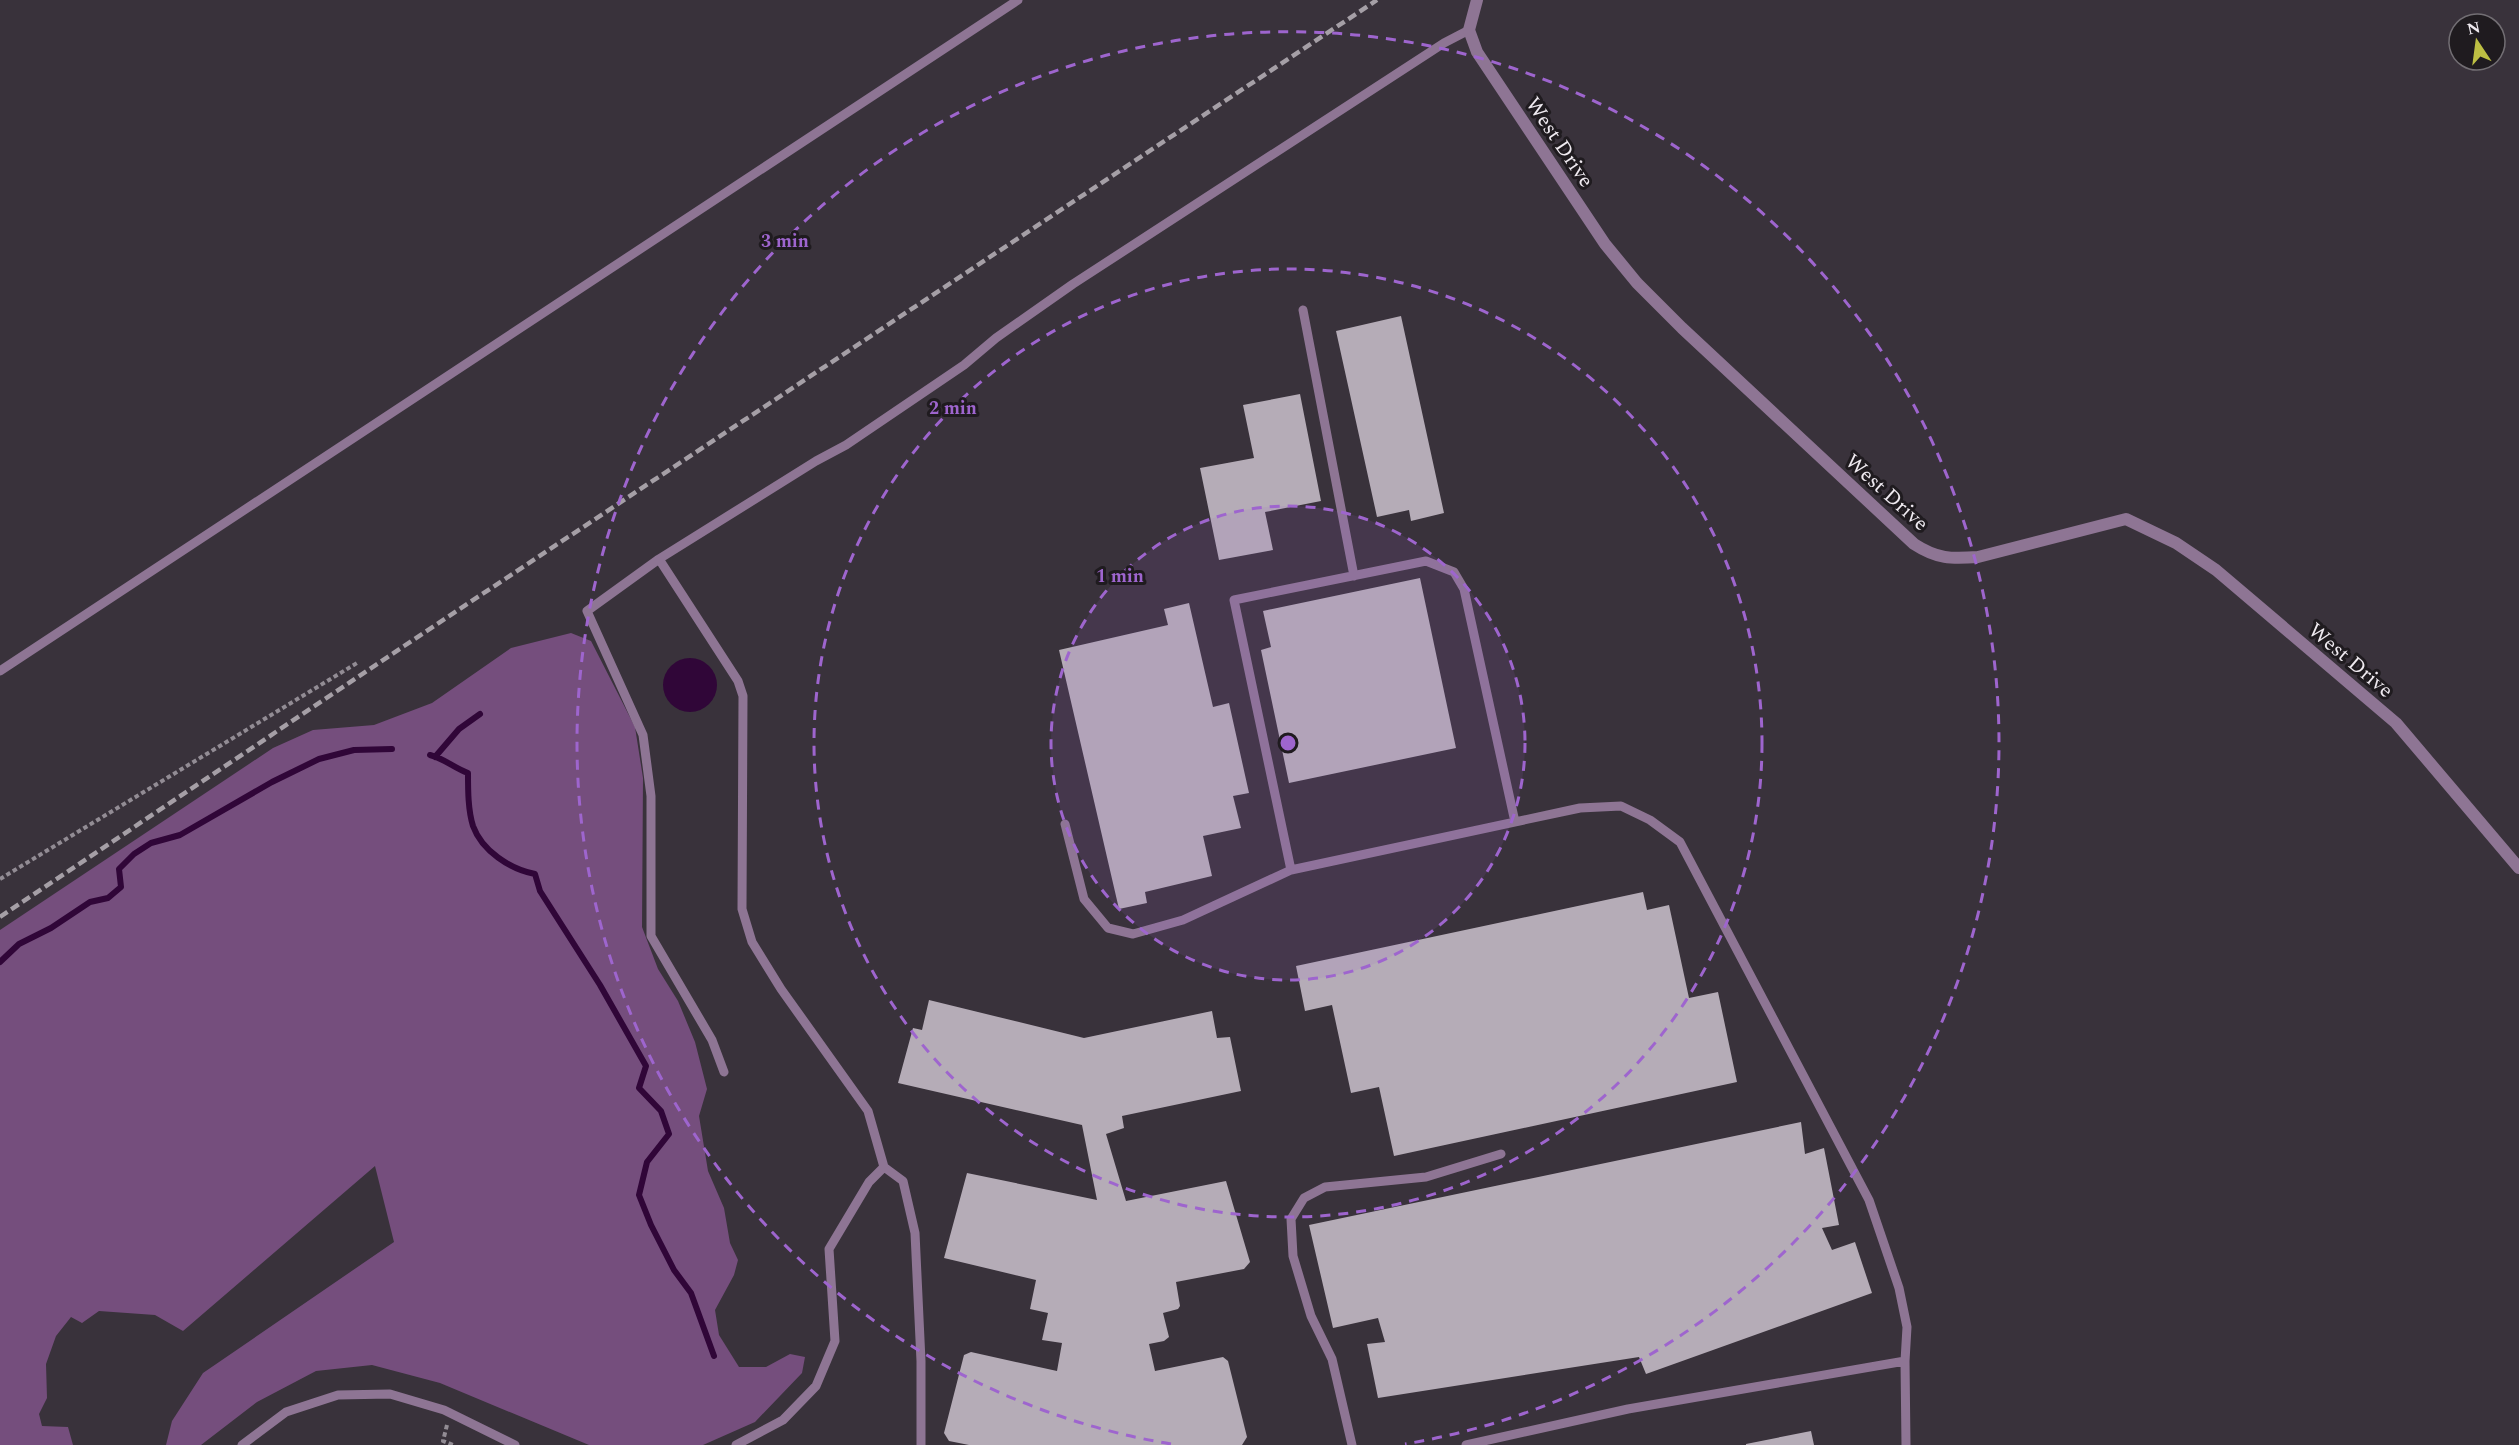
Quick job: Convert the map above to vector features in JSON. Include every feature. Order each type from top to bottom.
[{"type":"street","points":[[1469,30],[1477,0]]},
{"type":"street","name":"West Drive","points":[[1469,30],[1477,52],[1533,138],[1605,244],[1637,283],[1682,328],[1914,544],[1931,555],[1953,558],[1978,557],[2126,519],[2176,543],[2216,570],[2396,723],[2519,868]]},
{"type":"lane","points":[[0,671],[1018,0]]},
{"type":"lane","points":[[724,1072],[712,1041],[651,936],[651,796],[643,735],[587,611],[659,559],[816,461],[846,445],[964,365],[996,338],[1083,278],[1444,43],[1469,30]]},
{"type":"lane","points":[[1303,310],[1354,576]]},
{"type":"lane","points":[[659,559],[738,681],[743,696],[742,909],[752,942],[781,989],[868,1111],[884,1167],[903,1181],[915,1233],[921,1361],[921,1445]]},
{"type":"lane","points":[[1290,870],[1234,600],[1426,561],[1454,572],[1464,589],[1515,822]]},
{"type":"lane","points":[[1065,824],[1084,899],[1108,928],[1133,934],[1183,920],[1290,870],[1580,808],[1621,806],[1650,820],[1680,842],[1869,1200],[1899,1288],[1907,1327],[1906,1445]]},
{"type":"lane","points":[[1352,1445],[1332,1359],[1311,1316],[1293,1256],[1291,1219],[1304,1198],[1325,1187],[1426,1177],[1501,1154]]},
{"type":"lane","points":[[736,1445],[783,1420],[816,1386],[834,1341],[829,1249],[869,1182],[884,1167]]},
{"type":"lane","points":[[1466,1445],[1628,1409],[1905,1361]]},
{"type":"lane","points":[[242,1445],[286,1412],[338,1395],[390,1394],[450,1413],[515,1445]]},
{"type":"path","points":[[0,879],[357,663]]},
{"type":"path","points":[[450,1413],[443,1441],[453,1445]]},
{"type":"shaded area","points":[[571,633],[591,641],[635,727],[643,778],[642,927],[658,969],[678,1001],[695,1042],[707,1089],[699,1116],[708,1171],[724,1208],[730,1243],[738,1260],[734,1275],[715,1310],[719,1335],[739,1367],[766,1367],[790,1354],[805,1357],[802,1373],[755,1422],[703,1445],[589,1445],[440,1383],[372,1365],[316,1371],[257,1402],[201,1445],[166,1445],[172,1421],[203,1373],[394,1242],[375,1166],[183,1331],[155,1315],[99,1311],[82,1323],[71,1317],[56,1336],[46,1364],[47,1398],[39,1414],[42,1426],[68,1427],[73,1445],[0,1445],[0,930],[273,748],[313,730],[374,725],[432,703],[511,648]]},
{"type":"shaded area","points":[[685,658],[695,658],[705,662],[713,670],[717,685],[713,700],[705,708],[695,712],[685,712],[675,708],[667,700],[663,690],[663,680],[667,670],[675,662]]},
{"type":"building","points":[[1401,316],[1444,513],[1411,521],[1409,510],[1377,517],[1336,331]]},
{"type":"building","points":[[1300,394],[1321,501],[1265,512],[1273,550],[1219,560],[1200,468],[1254,458],[1243,405]]},
{"type":"building","points":[[1420,578],[1456,748],[1289,783],[1261,650],[1271,647],[1263,611]]},
{"type":"building","points":[[1189,603],[1213,707],[1229,703],[1249,793],[1233,796],[1241,828],[1203,836],[1212,876],[1145,892],[1147,903],[1119,909],[1059,650],[1168,625],[1164,609]]},
{"type":"building","points":[[1643,892],[1647,910],[1669,905],[1689,998],[1718,992],[1737,1082],[1394,1156],[1379,1087],[1351,1093],[1332,1005],[1305,1011],[1296,966]]},
{"type":"building","points":[[929,1000],[1084,1038],[1212,1011],[1217,1038],[1230,1037],[1241,1091],[1122,1116],[1124,1128],[1106,1134],[1126,1201],[1226,1181],[1250,1262],[1244,1269],[1176,1282],[1180,1306],[1178,1309],[1163,1313],[1169,1337],[1164,1341],[1149,1344],[1155,1371],[1223,1357],[1228,1361],[1247,1437],[1242,1445],[969,1445],[949,1441],[944,1433],[964,1355],[971,1352],[1057,1371],[1062,1343],[1042,1340],[1048,1313],[1030,1309],[1036,1280],[944,1258],[967,1173],[1097,1200],[1082,1125],[898,1083],[913,1028],[922,1030]]},
{"type":"building","points":[[1801,1122],[1805,1154],[1824,1148],[1839,1225],[1822,1228],[1832,1250],[1855,1242],[1872,1293],[1646,1374],[1639,1357],[1378,1398],[1367,1344],[1385,1342],[1378,1318],[1333,1328],[1309,1225]]},
{"type":"building","points":[[1811,1431],[1814,1445],[1746,1445],[1746,1444]]},
{"type":"waterway","points":[[435,757],[459,729],[480,714]]},
{"type":"waterway","points":[[0,962],[19,944],[51,928],[90,902],[108,898],[121,887],[119,869],[134,854],[151,843],[180,835],[272,782],[319,759],[354,750],[392,749]]},
{"type":"waterway","points":[[430,755],[468,773],[470,813],[477,835],[498,858],[516,868],[535,874],[540,891],[600,985],[646,1066],[639,1088],[661,1111],[669,1134],[647,1162],[639,1195],[651,1225],[674,1270],[691,1293],[714,1356]]},
{"type":"railway","points":[[0,917],[1377,0]]}]
